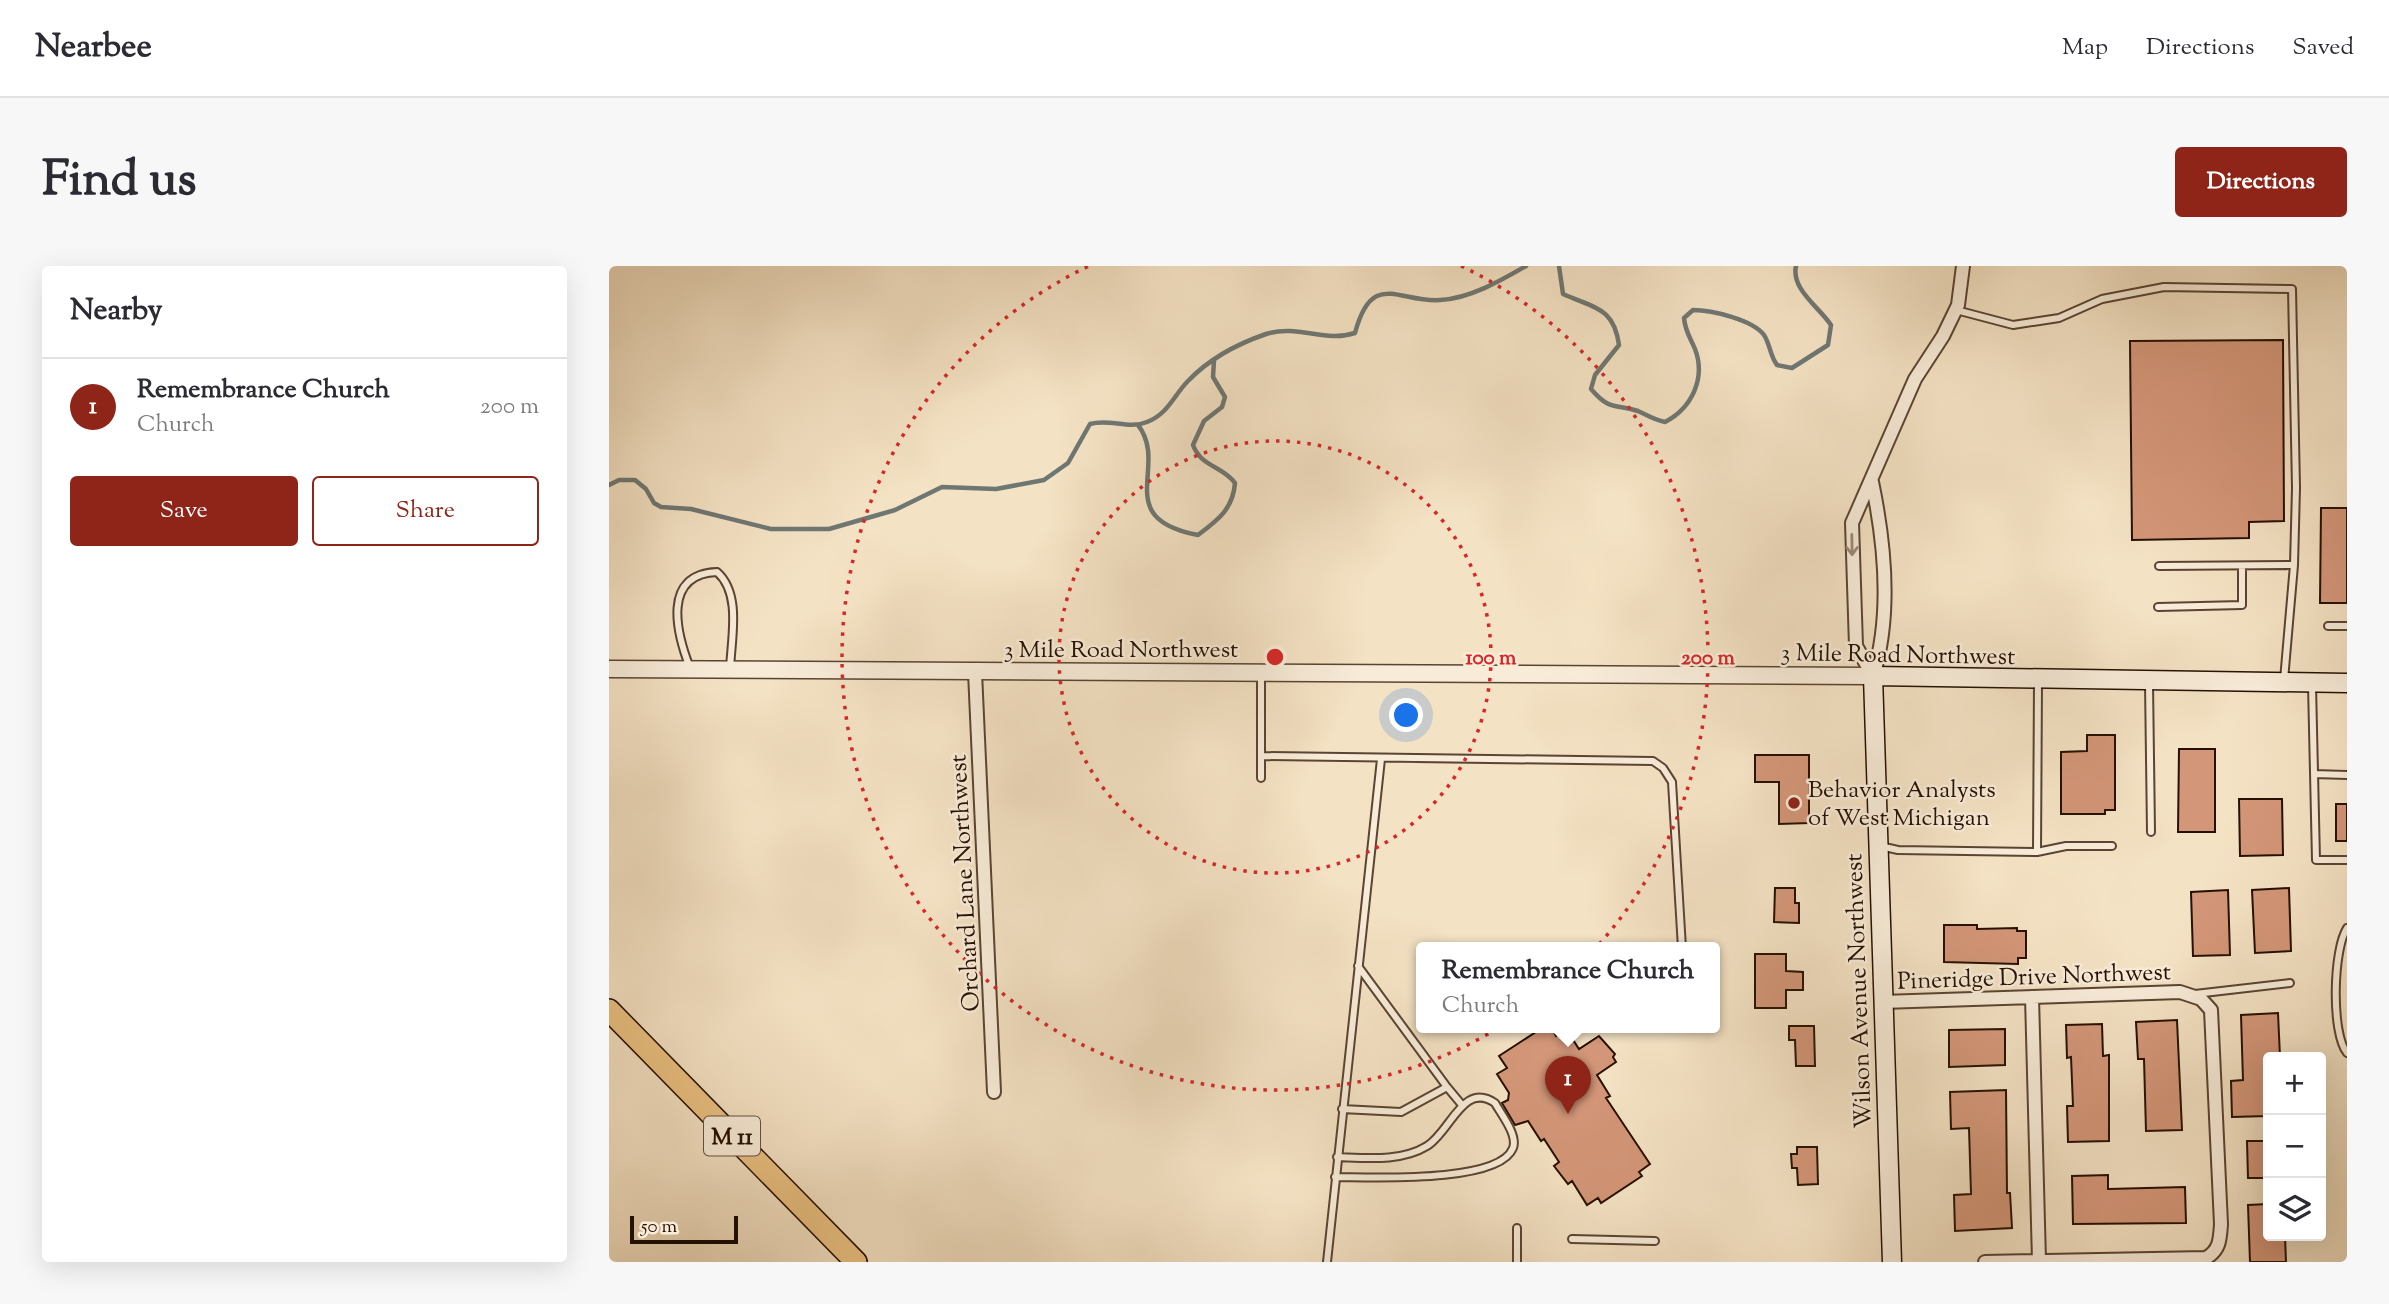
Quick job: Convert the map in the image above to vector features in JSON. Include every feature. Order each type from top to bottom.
[{"type":"main road","name":"3 Mile Road Northwest","points":[[1873,676],[2347,683]]},
{"type":"main road","name":"Wilson Avenue Northwest","points":[[1873,676],[1892,1262]]},
{"type":"main road","name":"M 11","points":[[609,1010],[856,1262]]},
{"type":"street","points":[[1873,676],[1856,646],[1852,523],[1915,379],[1955,310],[1962,266]]},
{"type":"street","points":[[1872,482],[1883,533],[1882,646],[1873,676]]},
{"type":"street","name":"3 Mile Road Northwest","points":[[609,669],[1873,676]]},
{"type":"street","name":"Orchard Lane Northwest","points":[[975,672],[994,1092]]},
{"type":"street","name":"Pineridge Drive Northwest","points":[[1882,1002],[2180,992],[2201,999],[2211,1010],[2221,1224],[2219,1243],[2214,1253],[2206,1258],[1985,1262]]},
{"type":"street","points":[[2032,997],[2039,1261]]},
{"type":"lane","points":[[1955,310],[2013,325],[2059,318],[2102,299],[2164,287],[2292,289],[2294,565],[2284,682]]},
{"type":"lane","points":[[2159,566],[2294,565]]},
{"type":"lane","points":[[2158,607],[2242,606],[2242,566]]},
{"type":"lane","points":[[690,670],[681,643],[678,604],[682,586],[699,573],[717,572],[728,582],[733,606],[730,670]]},
{"type":"lane","points":[[2328,626],[2347,626]]},
{"type":"lane","points":[[1261,674],[1261,778]]},
{"type":"lane","points":[[2037,852],[2038,680]]},
{"type":"lane","points":[[2149,681],[2151,832]]},
{"type":"lane","points":[[2312,683],[2316,860],[2347,860]]},
{"type":"lane","points":[[1261,756],[1653,761],[1663,768],[1672,782],[1682,942]]},
{"type":"lane","points":[[1327,1262],[1381,759]]},
{"type":"lane","points":[[2314,774],[2347,775]]},
{"type":"lane","points":[[1878,845],[1898,850],[2037,852],[2066,846],[2112,846]]},
{"type":"lane","points":[[2347,929],[2338,950],[2337,987],[2340,1042],[2347,1053]]},
{"type":"lane","points":[[1357,966],[1462,1105]]},
{"type":"lane","points":[[2190,995],[2290,983]]},
{"type":"lane","points":[[1342,1109],[1401,1112],[1447,1087]]},
{"type":"lane","points":[[1335,1177],[1432,1178],[1500,1161],[1513,1149],[1514,1141],[1495,1103],[1479,1096],[1469,1098],[1446,1129],[1426,1147],[1390,1158],[1337,1157]]},
{"type":"lane","points":[[1517,1228],[1517,1262]]},
{"type":"lane","points":[[1571,1239],[1655,1241]]},
{"type":"building","points":[[2283,340],[2284,521],[2249,522],[2249,538],[2132,540],[2130,341]]},
{"type":"building","points":[[2321,508],[2347,508],[2347,603],[2320,603]]},
{"type":"building","points":[[2087,735],[2115,735],[2115,810],[2105,810],[2105,814],[2061,814],[2061,752],[2087,751]]},
{"type":"building","points":[[2179,749],[2215,749],[2215,832],[2178,832]]},
{"type":"building","name":"Behavior Analysts of West Michigan","points":[[1755,755],[1809,755],[1809,823],[1779,824],[1779,782],[1755,782]]},
{"type":"building","points":[[2239,799],[2282,799],[2283,855],[2240,856]]},
{"type":"building","points":[[2336,804],[2347,804],[2347,841],[2336,841]]},
{"type":"building","points":[[1775,888],[1795,888],[1795,903],[1799,903],[1799,923],[1774,922]]},
{"type":"building","points":[[2289,888],[2291,951],[2255,953],[2252,890]]},
{"type":"building","points":[[2228,890],[2230,955],[2193,956],[2191,892]]},
{"type":"building","points":[[1944,925],[1977,925],[1977,929],[2017,928],[2017,931],[2026,931],[2026,958],[2018,958],[2018,964],[1944,962]]},
{"type":"building","points":[[1755,954],[1786,954],[1786,971],[1803,972],[1803,990],[1786,990],[1786,1008],[1755,1008]]},
{"type":"building","points":[[2278,1013],[2280,1052],[2263,1052],[2263,1116],[2232,1117],[2231,1081],[2243,1080],[2241,1015]]},
{"type":"building","points":[[2177,1020],[2182,1130],[2146,1131],[2144,1059],[2138,1059],[2136,1022]]},
{"type":"building","points":[[2102,1024],[2103,1056],[2109,1055],[2109,1141],[2068,1142],[2067,1106],[2073,1106],[2071,1057],[2067,1058],[2066,1025]]},
{"type":"building","points":[[1789,1026],[1814,1026],[1815,1066],[1796,1066],[1795,1040],[1789,1040]]},
{"type":"building","points":[[2005,1029],[2005,1065],[1949,1067],[1949,1030]]},
{"type":"building","points":[[1534,1033],[1554,1033],[1556,1036],[1569,1033],[1579,1049],[1599,1036],[1615,1054],[1613,1057],[1616,1062],[1597,1075],[1610,1096],[1606,1098],[1650,1164],[1639,1172],[1642,1176],[1601,1203],[1598,1198],[1587,1205],[1572,1181],[1568,1184],[1554,1166],[1559,1162],[1544,1139],[1541,1141],[1528,1121],[1515,1125],[1502,1103],[1508,1100],[1509,1093],[1497,1074],[1507,1068],[1499,1056]]},
{"type":"building","points":[[2006,1090],[2007,1193],[2010,1193],[2012,1228],[1955,1231],[1954,1195],[1971,1194],[1969,1128],[1951,1129],[1950,1092]]},
{"type":"building","points":[[2247,1141],[2263,1141],[2263,1178],[2248,1178]]},
{"type":"building","points":[[1797,1147],[1817,1147],[1818,1184],[1798,1185],[1797,1168],[1792,1168],[1791,1154],[1797,1154]]},
{"type":"building","points":[[2108,1175],[2108,1189],[2185,1187],[2186,1223],[2073,1224],[2072,1176]]},
{"type":"building","points":[[2263,1204],[2263,1241],[2285,1241],[2286,1262],[2250,1262],[2248,1205]]},
{"type":"waterway","points":[[609,485],[619,480],[635,480],[646,489],[654,503],[661,507],[691,509],[771,529],[829,529],[895,510],[942,487],[996,489],[1044,480],[1068,463],[1090,424],[1105,422],[1133,425],[1154,419],[1166,409],[1196,373],[1214,359],[1245,342],[1278,331],[1344,336],[1355,333],[1362,313],[1370,301],[1379,295],[1400,295],[1425,300],[1451,299],[1485,288],[1526,266]]},
{"type":"waterway","points":[[1559,266],[1563,294],[1601,310],[1616,332],[1619,345],[1595,375],[1591,389],[1608,404],[1638,411],[1665,422],[1683,409],[1697,381],[1698,360],[1684,318],[1693,310],[1731,317],[1759,330],[1764,335],[1777,365],[1792,368],[1828,345],[1831,325],[1801,290],[1796,266]]},
{"type":"waterway","points":[[1138,425],[1146,441],[1149,504],[1156,516],[1171,527],[1198,535],[1228,507],[1235,483],[1225,473],[1201,458],[1193,445],[1204,421],[1222,407],[1225,397],[1213,377],[1214,360]]},
{"type":"place","name":"Behavior Analysts of West Michigan","points":[[1794,803]]},
{"type":"place","name":"Remembrance Church","points":[[1568,1114]]}]
